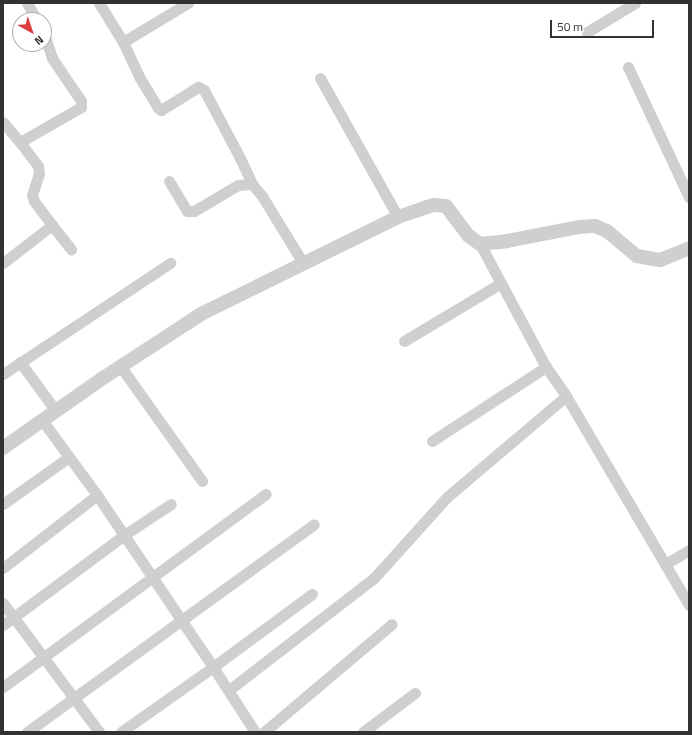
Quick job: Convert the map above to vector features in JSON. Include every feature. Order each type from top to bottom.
[{"type":"street","points":[[27,3],[32,12]]},
{"type":"street","points":[[99,3],[123,42],[140,78],[158,108],[164,109],[198,87],[204,90],[252,184],[262,196],[303,263]]},
{"type":"street","points":[[123,42],[188,3]]},
{"type":"street","points":[[587,32],[635,3]]},
{"type":"street","points":[[20,142],[81,106],[81,101],[52,58],[50,52]]},
{"type":"street","points":[[628,67],[689,197]]},
{"type":"street","points":[[320,78],[398,217]]},
{"type":"street","points":[[3,122],[38,166],[39,174],[32,195],[34,201],[71,249]]},
{"type":"street","points":[[169,181],[187,211],[194,211],[238,185],[252,184]]},
{"type":"street","points":[[3,448],[42,420],[201,314],[398,217],[434,205],[446,206],[469,236],[480,244],[546,367],[566,396],[689,604]]},
{"type":"street","points":[[3,263],[52,225]]},
{"type":"street","points":[[480,244],[507,242],[579,227],[595,226],[607,231],[637,256],[660,260],[689,248]]},
{"type":"street","points":[[3,374],[170,262]]},
{"type":"street","points":[[404,341],[501,283]]},
{"type":"street","points":[[20,362],[56,411]]},
{"type":"street","points":[[121,367],[202,481]]},
{"type":"street","points":[[432,441],[546,367]]},
{"type":"street","points":[[229,690],[374,578],[457,488],[566,396]]},
{"type":"street","points":[[42,420],[97,495],[214,667],[255,732]]},
{"type":"street","points":[[3,504],[69,457]]},
{"type":"street","points":[[3,687],[43,656],[266,494]]},
{"type":"street","points":[[3,568],[97,495]]},
{"type":"street","points":[[3,625],[124,535],[171,504]]},
{"type":"street","points":[[27,732],[73,697],[314,524]]},
{"type":"street","points":[[665,564],[689,550]]},
{"type":"street","points":[[121,732],[214,667],[312,594]]},
{"type":"street","points":[[3,604],[98,732]]},
{"type":"street","points":[[264,732],[392,624]]},
{"type":"street","points":[[363,732],[415,693]]}]
